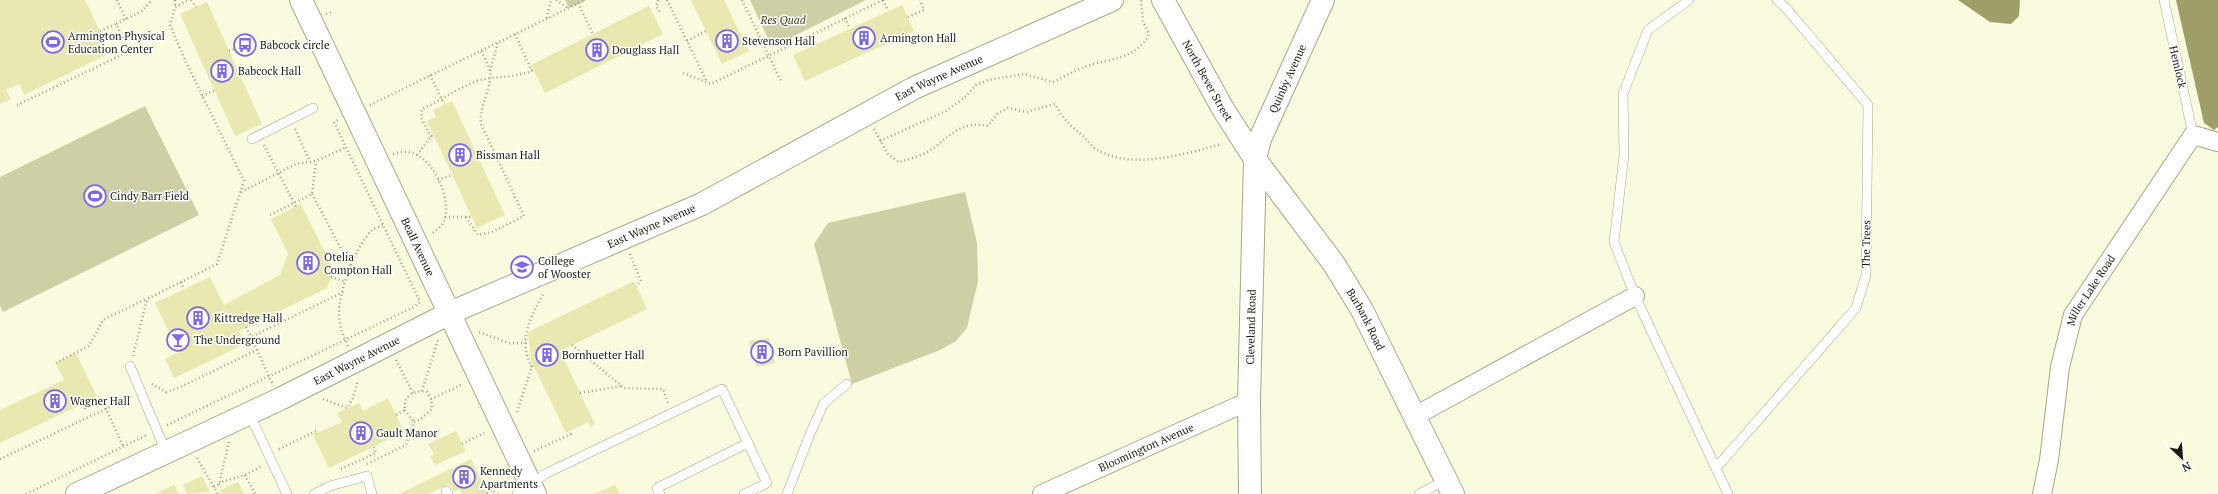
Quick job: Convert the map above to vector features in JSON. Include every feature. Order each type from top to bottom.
[{"type":"street","name":"Beall Avenue","points":[[301,0],[480,376],[528,491]]},
{"type":"street","name":"East Wayne Avenue","points":[[85,492],[189,441],[280,399],[450,313],[702,204],[914,88],[1112,0]]},
{"type":"street","name":"North Bever Street","points":[[1163,0],[1223,109],[1255,159]]},
{"type":"street","name":"Quinby Avenue","points":[[1255,159],[1260,139],[1323,0]]},
{"type":"street","points":[[2193,135],[2218,142]]},
{"type":"street","name":"Miller Lake Road","points":[[2042,494],[2049,460],[2060,367],[2073,315],[2193,135]]},
{"type":"street","name":"Cleveland Road","points":[[1250,494],[1249,401],[1255,159]]},
{"type":"street","name":"Burbank Road","points":[[1255,159],[1334,264],[1362,310],[1449,487]]},
{"type":"street","points":[[1415,416],[1635,296]]},
{"type":"street","name":"Bloomington Avenue","points":[[1042,494],[1249,401]]},
{"type":"lane","points":[[1688,0],[1648,30],[1623,94],[1624,155],[1614,242],[1635,296],[1728,494]]},
{"type":"lane","name":"The Trees","points":[[1716,468],[1856,308],[1866,275],[1868,105],[1786,8],[1777,0]]},
{"type":"lane","name":"Hemlock","points":[[2164,0],[2193,135]]},
{"type":"lane","points":[[256,137],[314,108]]},
{"type":"lane","points":[[130,366],[166,452]]},
{"type":"lane","points":[[787,494],[810,434],[824,403],[848,384]]},
{"type":"lane","points":[[528,491],[545,474],[722,389],[767,483],[744,494]]},
{"type":"lane","points":[[249,413],[287,494]]},
{"type":"lane","points":[[660,494],[657,488],[748,443]]},
{"type":"lane","points":[[314,494],[330,486],[367,476],[372,494]]},
{"type":"lane","points":[[1419,494],[1449,487]]},
{"type":"path","points":[[116,0],[126,19]]},
{"type":"path","points":[[100,31],[142,11],[152,0]]},
{"type":"path","points":[[56,363],[89,346],[102,320],[216,264],[241,192],[244,181],[202,96],[170,25],[175,7],[175,0]]},
{"type":"path","points":[[175,7],[190,0],[196,7]]},
{"type":"path","points":[[547,18],[551,0]]},
{"type":"path","points":[[556,0],[569,8]]},
{"type":"path","points":[[26,494],[414,307],[420,302],[334,122],[585,0]]},
{"type":"path","points":[[658,0],[656,7],[660,12]]},
{"type":"path","points":[[667,0],[707,82]]},
{"type":"path","points":[[742,0],[780,81]]},
{"type":"path","points":[[682,73],[711,84],[883,0],[888,12]]},
{"type":"path","points":[[908,17],[924,10],[920,0]]},
{"type":"path","points":[[880,141],[946,110],[964,98],[976,85],[988,80],[1024,74],[1053,82],[1082,68],[1104,61],[1117,60],[1131,54],[1145,42],[1149,34],[1144,21],[1141,0]]},
{"type":"path","points":[[578,3],[593,34]]},
{"type":"path","points":[[845,18],[850,29]]},
{"type":"path","points":[[17,105],[130,51],[116,24]]},
{"type":"path","points":[[687,41],[706,31]]},
{"type":"path","points":[[417,155],[432,136],[421,117],[422,109],[476,82],[490,78],[521,76],[533,70],[515,34]]},
{"type":"path","points":[[809,36],[813,46]]},
{"type":"path","points":[[466,217],[478,235],[492,232],[524,216],[481,124],[480,109],[490,78],[490,72],[498,42]]},
{"type":"path","points":[[229,52],[245,45]]},
{"type":"path","points":[[481,50],[490,72]]},
{"type":"path","points":[[430,76],[444,104]]},
{"type":"path","points":[[202,96],[215,90]]},
{"type":"path","points":[[866,114],[888,154],[899,162],[934,148],[954,131],[975,124],[988,126],[997,114],[1008,108],[1026,112],[1055,104],[1063,120],[1096,149],[1122,158],[1140,161],[1168,157],[1222,144]]},
{"type":"path","points":[[291,120],[310,162]]},
{"type":"path","points":[[256,137],[278,173],[296,207]]},
{"type":"path","points":[[241,192],[296,164],[316,161],[347,147]]},
{"type":"path","points":[[392,154],[402,152],[417,155],[432,168],[443,190],[445,217],[440,228],[431,235]]},
{"type":"path","points":[[316,161],[312,194],[351,268]]},
{"type":"path","points":[[438,180],[452,174]]},
{"type":"path","points":[[270,214],[312,194]]},
{"type":"path","points":[[313,382],[319,397],[347,408],[353,398],[359,379],[342,334],[339,317],[343,291],[351,268],[363,242],[372,230],[403,214]]},
{"type":"path","points":[[445,217],[472,216]]},
{"type":"path","points":[[623,239],[641,281],[636,286]]},
{"type":"path","points":[[516,414],[532,365],[528,359],[528,343],[525,330],[545,291],[538,276]]},
{"type":"path","points":[[332,278],[346,282]]},
{"type":"path","points":[[181,282],[184,289]]},
{"type":"path","points":[[251,337],[343,291]]},
{"type":"path","points":[[147,299],[130,366],[154,386],[166,392],[176,389],[257,350]]},
{"type":"path","points":[[246,327],[280,399]]},
{"type":"path","points":[[478,332],[509,343],[528,343]]},
{"type":"path","points":[[422,391],[438,340]]},
{"type":"path","points":[[388,344],[412,393]]},
{"type":"path","points":[[572,345],[624,388],[663,389],[672,413]]},
{"type":"path","points":[[431,399],[480,376]]},
{"type":"path","points":[[580,393],[622,386]]},
{"type":"path","points":[[422,391],[427,392],[431,399],[432,409],[430,413],[421,420],[414,422],[405,410],[405,400],[412,393],[422,391]]},
{"type":"path","points":[[0,459],[141,392]]},
{"type":"path","points":[[83,404],[85,408],[102,400],[123,446]]},
{"type":"path","points":[[396,415],[405,410]]},
{"type":"path","points":[[363,466],[406,445],[414,422]]},
{"type":"path","points":[[534,451],[570,434],[570,432]]},
{"type":"path","points":[[462,444],[484,433]]},
{"type":"path","points":[[214,487],[218,484],[230,439]]},
{"type":"path","points":[[189,441],[218,494]]},
{"type":"path","points":[[338,470],[376,453],[374,447]]},
{"type":"path","points":[[245,475],[255,494]]},
{"type":"path","points":[[487,492],[492,490],[498,494]]},
{"type":"green space","points":[[565,0],[587,0],[569,8]]},
{"type":"green space","name":"Res Quad","points":[[750,0],[866,0],[772,47]]},
{"type":"green space","name":"Cindy Barr Field","points":[[145,106],[199,215],[3,312],[0,306],[0,177]]},
{"type":"green space","points":[[965,192],[977,243],[978,281],[967,328],[956,341],[940,350],[852,384],[814,244],[828,223]]},
{"type":"shaded area","points":[[1958,0],[2020,0],[2019,16],[2011,24],[1990,22]]},
{"type":"shaded area","points":[[2176,0],[2218,0],[2218,127],[2214,130],[2204,123]]},
{"type":"building","name":"Armington Physical Education Center","points":[[0,0],[85,0],[110,53],[24,95],[19,84],[6,90],[11,99],[0,104]]},
{"type":"building","name":"Stevenson Hall","points":[[691,0],[724,0],[749,51],[722,64]]},
{"type":"building","name":"Babcock Hall","points":[[207,2],[262,124],[235,136],[180,14]]},
{"type":"building","name":"Armington Hall","points":[[902,5],[914,31],[805,81],[793,55]]},
{"type":"building","name":"Douglass Hall","points":[[649,6],[663,34],[545,93],[531,65]]},
{"type":"building","name":"Bissman Hall","points":[[452,101],[505,215],[477,228],[427,121],[436,117],[433,110]]},
{"type":"building","points":[[301,204],[334,271],[327,288],[239,331],[245,344],[174,378],[165,359],[179,352],[155,303],[210,277],[224,305],[280,275],[288,254],[271,219]]},
{"type":"building","name":"Bornhuetter Hall","points":[[634,281],[647,309],[560,351],[595,424],[591,427],[588,422],[566,433],[531,360],[528,332]]},
{"type":"building","name":"Born Pavillion","points":[[769,338],[775,363],[757,367],[748,341]]},
{"type":"building","name":"Wagner Hall","points":[[74,354],[77,355],[97,397],[0,443],[0,410],[64,380],[56,363]]},
{"type":"building","name":"Gault Manor","points":[[388,398],[404,432],[329,468],[313,435],[342,422],[337,413],[359,403],[363,411]]},
{"type":"building","points":[[456,431],[466,451],[435,465],[430,456],[434,454],[428,444]]},
{"type":"building","name":"Kennedy Apartments","points":[[471,459],[488,494],[462,494],[460,489],[454,492],[449,484],[428,494],[399,494]]},
{"type":"building","points":[[202,476],[210,492],[187,494],[183,485]]},
{"type":"building","points":[[238,482],[244,494],[221,494],[220,490]]},
{"type":"building","points":[[174,485],[179,494],[155,494]]},
{"type":"building","points":[[615,485],[620,494],[594,494]]},
{"type":"place","name":"Armington Hall","points":[[864,38]]},
{"type":"place","name":"Stevenson Hall","points":[[727,41]]},
{"type":"place","name":"Armington Physical Education Center","points":[[53,42]]},
{"type":"place","name":"Babcock circle","points":[[245,45]]},
{"type":"place","name":"Douglass Hall","points":[[597,50]]},
{"type":"place","name":"Babcock Hall","points":[[222,71]]},
{"type":"place","name":"Bissman Hall","points":[[460,155]]},
{"type":"place","name":"Cindy Barr Field","points":[[95,196]]},
{"type":"place","name":"Otelia Compton Hall","points":[[308,263]]},
{"type":"place","name":"College of Wooster","points":[[522,267]]},
{"type":"place","name":"Kittredge Hall","points":[[198,318]]},
{"type":"place","name":"The Underground","points":[[178,340]]},
{"type":"place","name":"Born Pavillion","points":[[762,352]]},
{"type":"place","name":"Bornhuetter Hall","points":[[547,355]]},
{"type":"place","name":"Wagner Hall","points":[[55,401]]},
{"type":"place","name":"Gault Manor","points":[[361,433]]},
{"type":"place","name":"Kennedy Apartments","points":[[464,477]]}]
